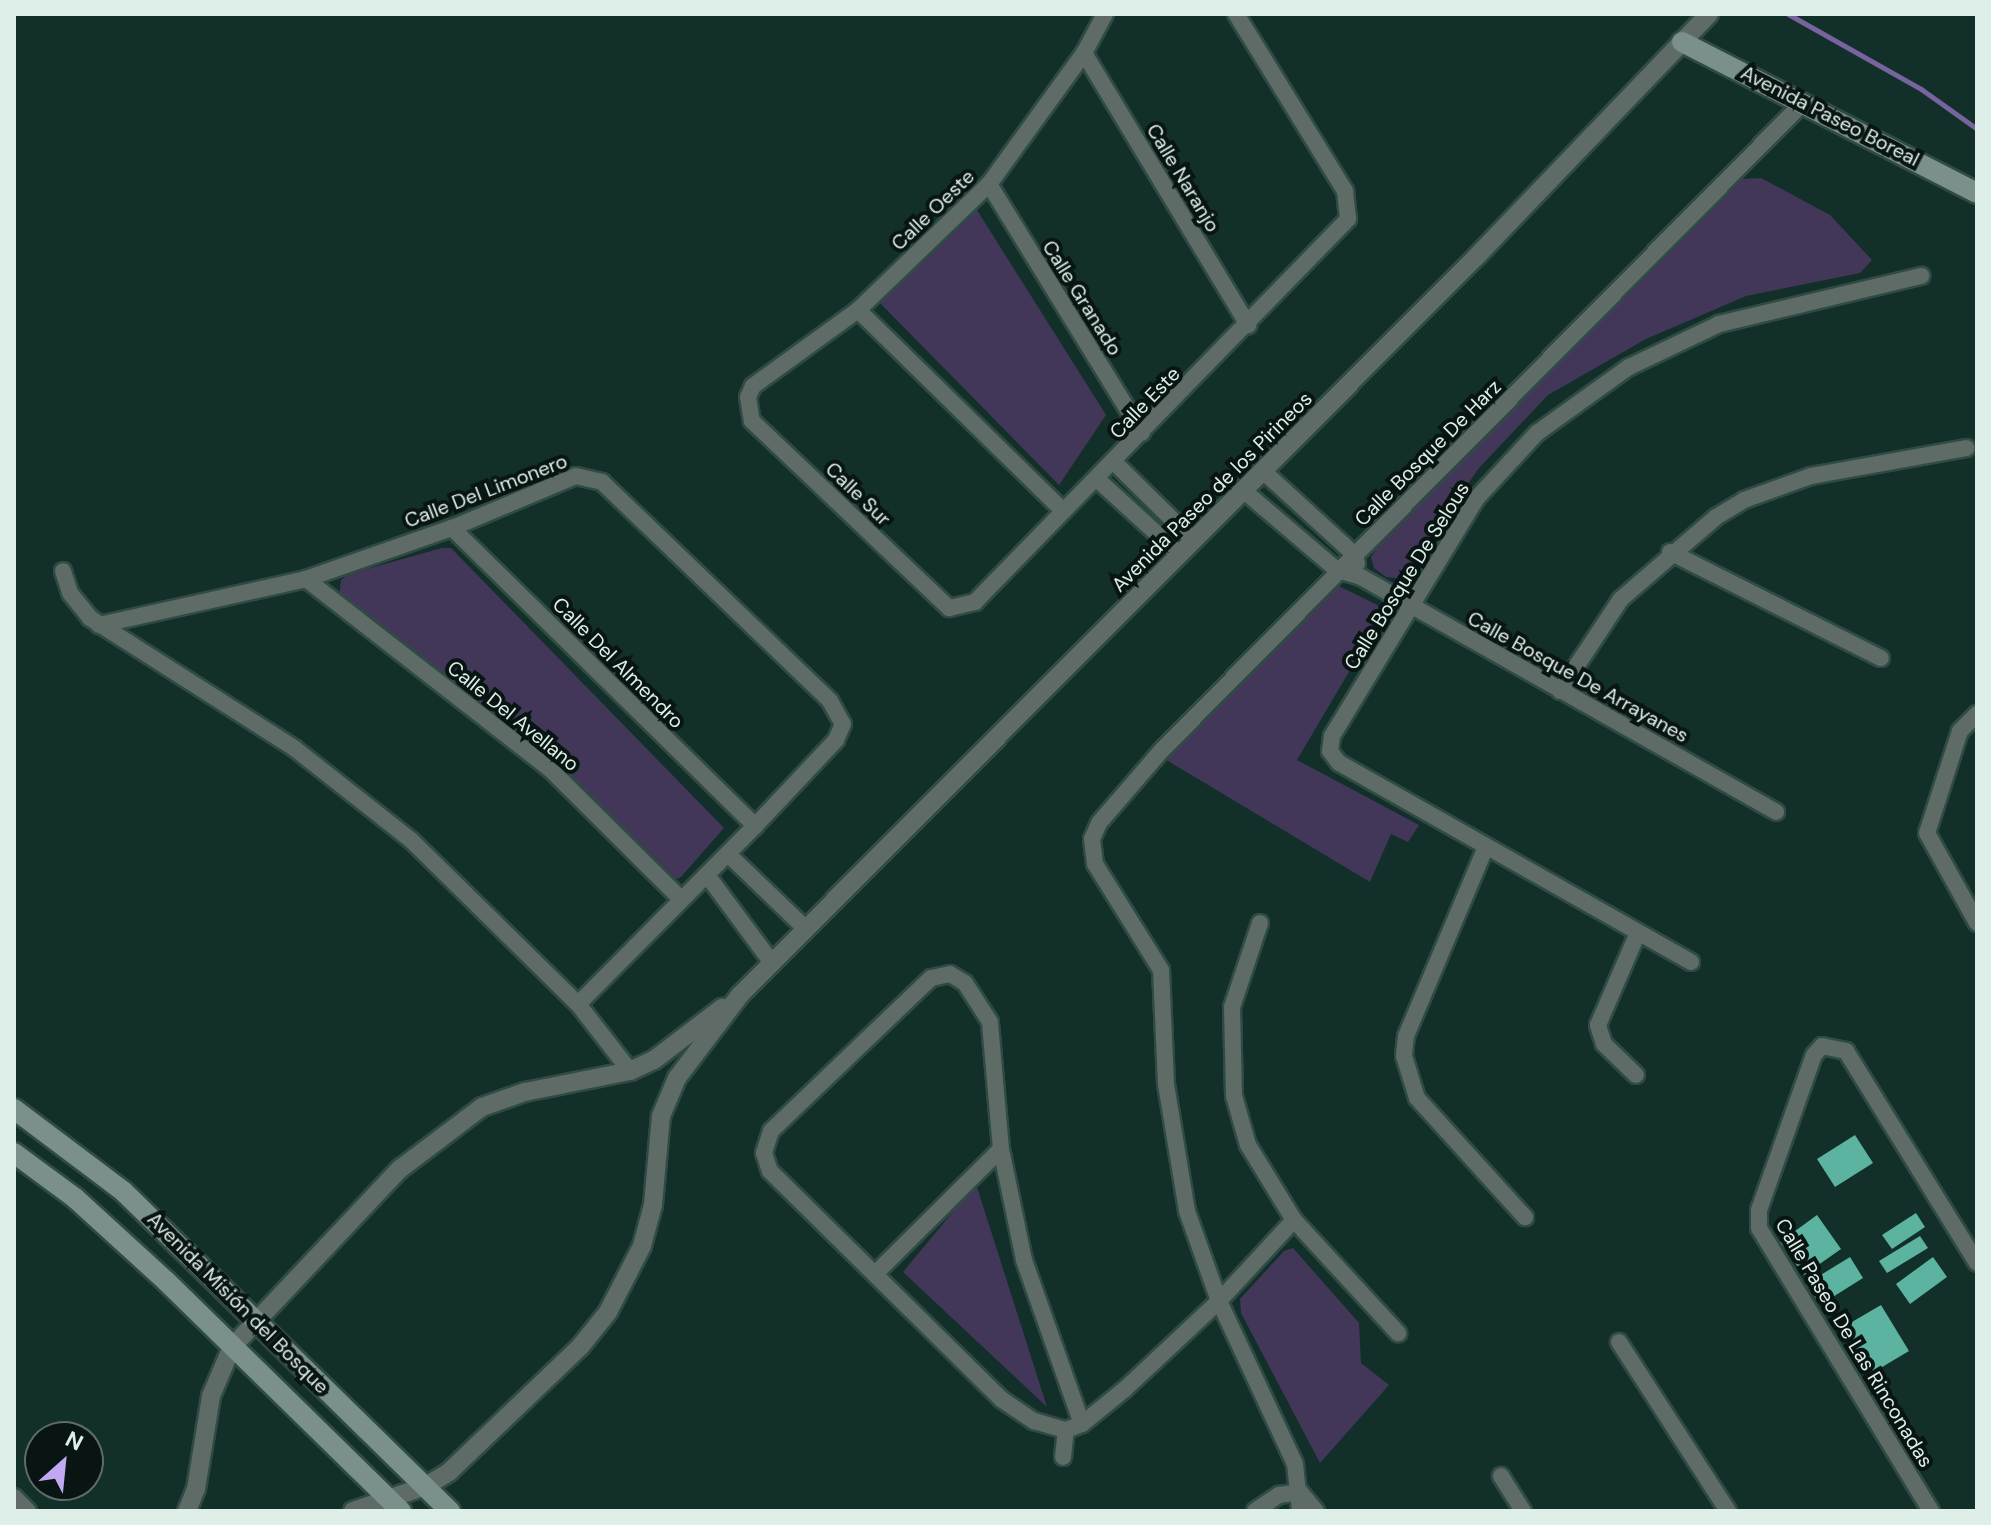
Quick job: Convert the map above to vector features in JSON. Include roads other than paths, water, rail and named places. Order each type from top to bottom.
[{"type":"main road","name":"Avenida Paseo Boreal","points":[[1682,42],[1977,193]]},
{"type":"main road","name":"Avenida Misión del Bosque","points":[[14,1109],[123,1191],[450,1511]]},
{"type":"main road","name":"Avenida Misión del Bosque","points":[[14,1153],[75,1198],[395,1505]]},
{"type":"street","name":"Calle Oeste","points":[[748,397],[753,386],[858,310],[989,184],[1084,53],[1105,14]]},
{"type":"street","name":"Calle Este","points":[[957,609],[975,602],[1344,227],[1350,212],[1345,191],[1236,14]]},
{"type":"street","name":"Avenida Paseo de los Pirineos","points":[[740,995],[1263,471],[1709,14]]},
{"type":"street","name":"Calle Naranjo","points":[[1084,53],[1248,325]]},
{"type":"street","name":"Calle Bosque De Harz","points":[[1219,1301],[1187,1211],[1174,1149],[1161,970],[1095,864],[1092,839],[1099,823],[1162,750],[1337,570],[1803,103]]},
{"type":"street","name":"Calle Granado","points":[[989,184],[1142,433]]},
{"type":"street","name":"Calle Bosque De Selous","points":[[1691,962],[1637,935],[1339,763],[1330,751],[1332,736],[1470,508],[1504,466],[1537,433],[1629,367],[1719,324],[1921,276]]},
{"type":"street","points":[[858,310],[1063,511]]},
{"type":"street","name":"Calle Sur","points":[[748,397],[752,421],[940,601],[957,609]]},
{"type":"street","points":[[1560,691],[1621,599],[1670,552],[1744,500],[1845,468],[1967,448]]},
{"type":"street","points":[[1115,463],[1193,540]]},
{"type":"street","points":[[1263,471],[1355,555],[1361,577]]},
{"type":"street","name":"Calle Del Limonero","points":[[99,625],[306,579],[452,528],[576,476],[595,477],[830,701],[843,724],[836,740],[755,826]]},
{"type":"street","points":[[1098,480],[1180,555]]},
{"type":"street","name":"Calle Bosque De Arrayanes","points":[[1243,490],[1337,570],[1361,577],[1776,812]]},
{"type":"street","name":"Calle Del Almendro","points":[[452,528],[755,826]]},
{"type":"street","points":[[1670,552],[1881,658]]},
{"type":"street","points":[[63,571],[79,606],[99,625],[348,787],[479,903],[578,1004],[630,1071]]},
{"type":"street","name":"Calle Del Avellano","points":[[306,579],[550,769],[681,899]]},
{"type":"street","points":[[1976,714],[1960,731],[1927,833],[1977,923]]},
{"type":"street","points":[[578,1004],[755,826]]},
{"type":"street","points":[[1485,849],[1406,1036],[1404,1056],[1417,1098],[1525,1217]]},
{"type":"street","points":[[728,854],[806,929]]},
{"type":"street","points":[[707,875],[772,963]]},
{"type":"street","points":[[1260,923],[1232,1007],[1234,1096],[1262,1173],[1294,1220],[1398,1333]]},
{"type":"street","points":[[1636,1075],[1604,1044],[1598,1025],[1637,935]]},
{"type":"street","points":[[943,973],[965,983],[990,1022],[1001,1149],[1024,1260],[1074,1427],[1034,1421],[1001,1399],[770,1171],[765,1144],[783,1120],[931,978],[943,973]]},
{"type":"street","points":[[187,1511],[196,1489],[211,1396],[232,1347],[400,1169],[482,1107],[525,1092],[630,1071],[654,1060],[740,995]]},
{"type":"street","points":[[353,1511],[395,1505],[449,1472],[580,1347],[608,1312],[642,1246],[649,1219],[661,1116],[677,1078],[740,995]]},
{"type":"street","name":"Calle Paseo De Las Rinconadas","points":[[1931,1511],[1759,1228],[1759,1210],[1814,1055],[1822,1046],[1838,1045],[1846,1051],[1977,1263]]},
{"type":"street","points":[[875,1274],[1001,1149]]},
{"type":"street","points":[[1063,1457],[1074,1427],[1219,1301],[1294,1220]]},
{"type":"street","points":[[1219,1301],[1284,1435],[1300,1492],[1300,1511]]},
{"type":"street","points":[[1619,1342],[1728,1511]]},
{"type":"street","points":[[1501,1476],[1523,1511]]},
{"type":"street","points":[[1255,1511],[1279,1495],[1300,1492]]},
{"type":"street","points":[[1300,1492],[1316,1511]]},
{"type":"street","points":[[14,1497],[28,1511]]},
{"type":"waterway","points":[[1788,14],[1921,89],[1977,129]]}]
